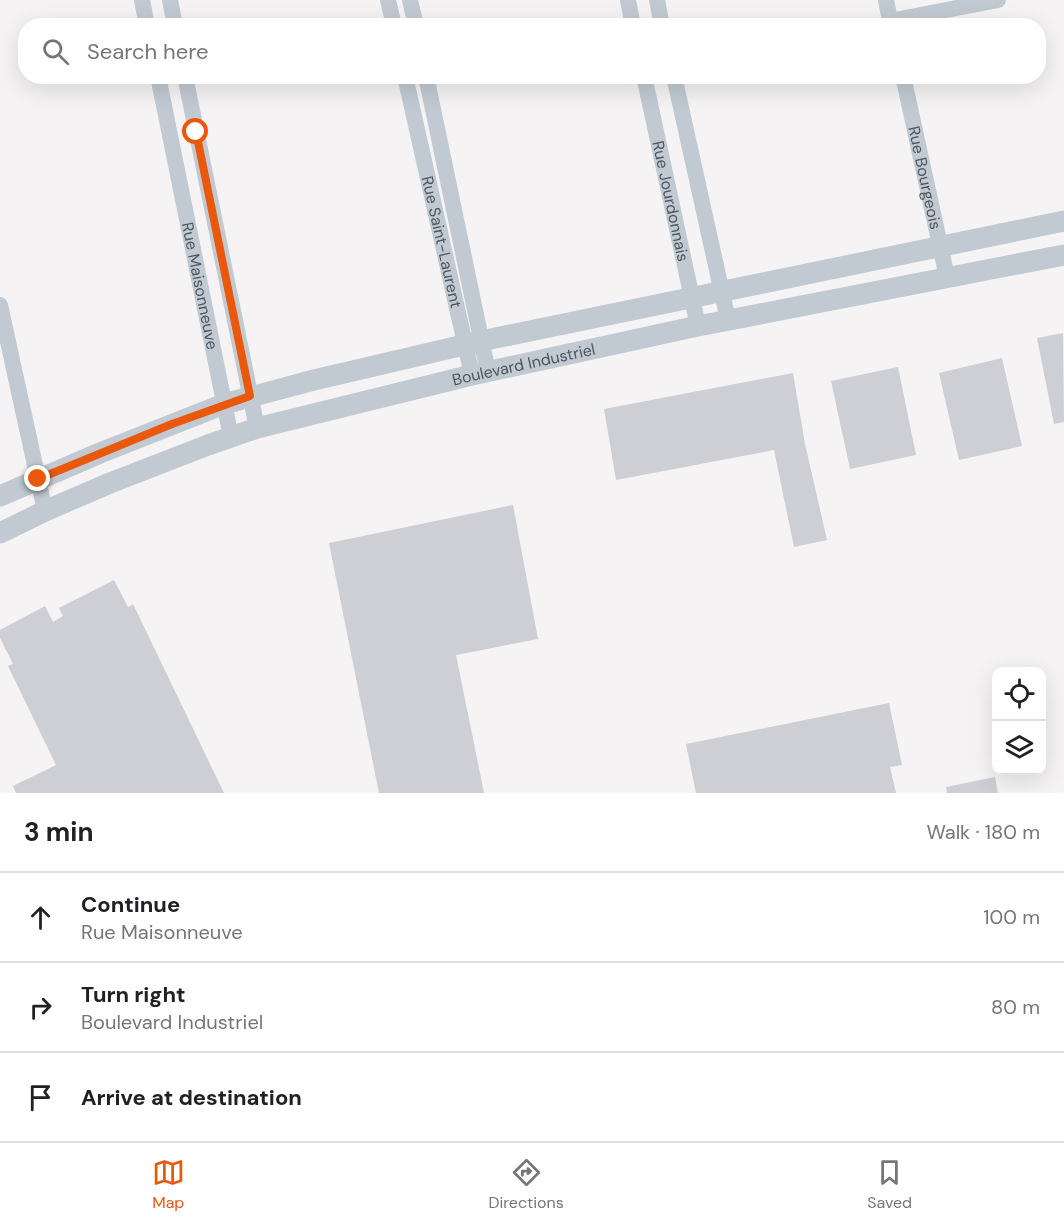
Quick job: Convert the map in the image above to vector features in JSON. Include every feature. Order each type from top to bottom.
[{"type":"street","points":[[142,0],[145,18]]},
{"type":"street","points":[[170,0],[173,18]]},
{"type":"street","points":[[388,0],[392,18]]},
{"type":"street","points":[[410,0],[414,18]]},
{"type":"street","points":[[628,0],[631,18]]},
{"type":"street","points":[[657,0],[661,18]]},
{"type":"street","points":[[886,0],[890,18]]},
{"type":"street","points":[[914,18],[998,0]]},
{"type":"street","name":"Rue Maisonneuve","points":[[160,84],[231,437]]},
{"type":"street","name":"Rue Maisonneuve","points":[[187,84],[257,428]]},
{"type":"street","name":"Rue Saint-Laurent","points":[[407,84],[480,374]]},
{"type":"street","name":"Rue Saint-Laurent","points":[[428,84],[473,344]]},
{"type":"street","name":"Rue Jourdonnais","points":[[646,84],[698,326]]},
{"type":"street","name":"Rue Jourdonnais","points":[[676,84],[728,320]]},
{"type":"street","name":"Rue Bourgeois","points":[[905,84],[947,277]]},
{"type":"street","points":[[411,107],[432,103]]},
{"type":"street","points":[[170,137],[196,132]]},
{"type":"street","name":"Boulevard Industriel","points":[[0,496],[224,404],[250,396],[473,344],[1064,221]]},
{"type":"street","name":"Boulevard Industriel","points":[[0,533],[45,510],[110,483],[257,428],[480,374],[698,326],[1064,255]]},
{"type":"street","points":[[0,305],[45,510]]},
{"type":"building","points":[[1063,333],[1064,422],[1054,424],[1037,338]]},
{"type":"building","points":[[1002,358],[1022,446],[959,460],[939,373]]},
{"type":"building","points":[[898,367],[916,455],[850,469],[831,381]]},
{"type":"building","points":[[793,373],[805,444],[827,540],[794,547],[774,450],[616,480],[604,409]]},
{"type":"building","points":[[513,505],[538,639],[456,655],[484,793],[379,793],[329,543]]},
{"type":"building","points":[[114,580],[128,607],[133,604],[224,793],[16,793],[13,786],[56,765],[8,666],[13,664],[0,638],[0,630],[45,606],[53,622],[63,616],[59,608]]},
{"type":"building","points":[[889,703],[902,765],[890,767],[896,793],[696,793],[686,744]]},
{"type":"building","points":[[995,777],[998,793],[947,793],[946,787]]},
{"type":"route","points":[[38,479],[172,424],[250,396],[196,132]]}]
